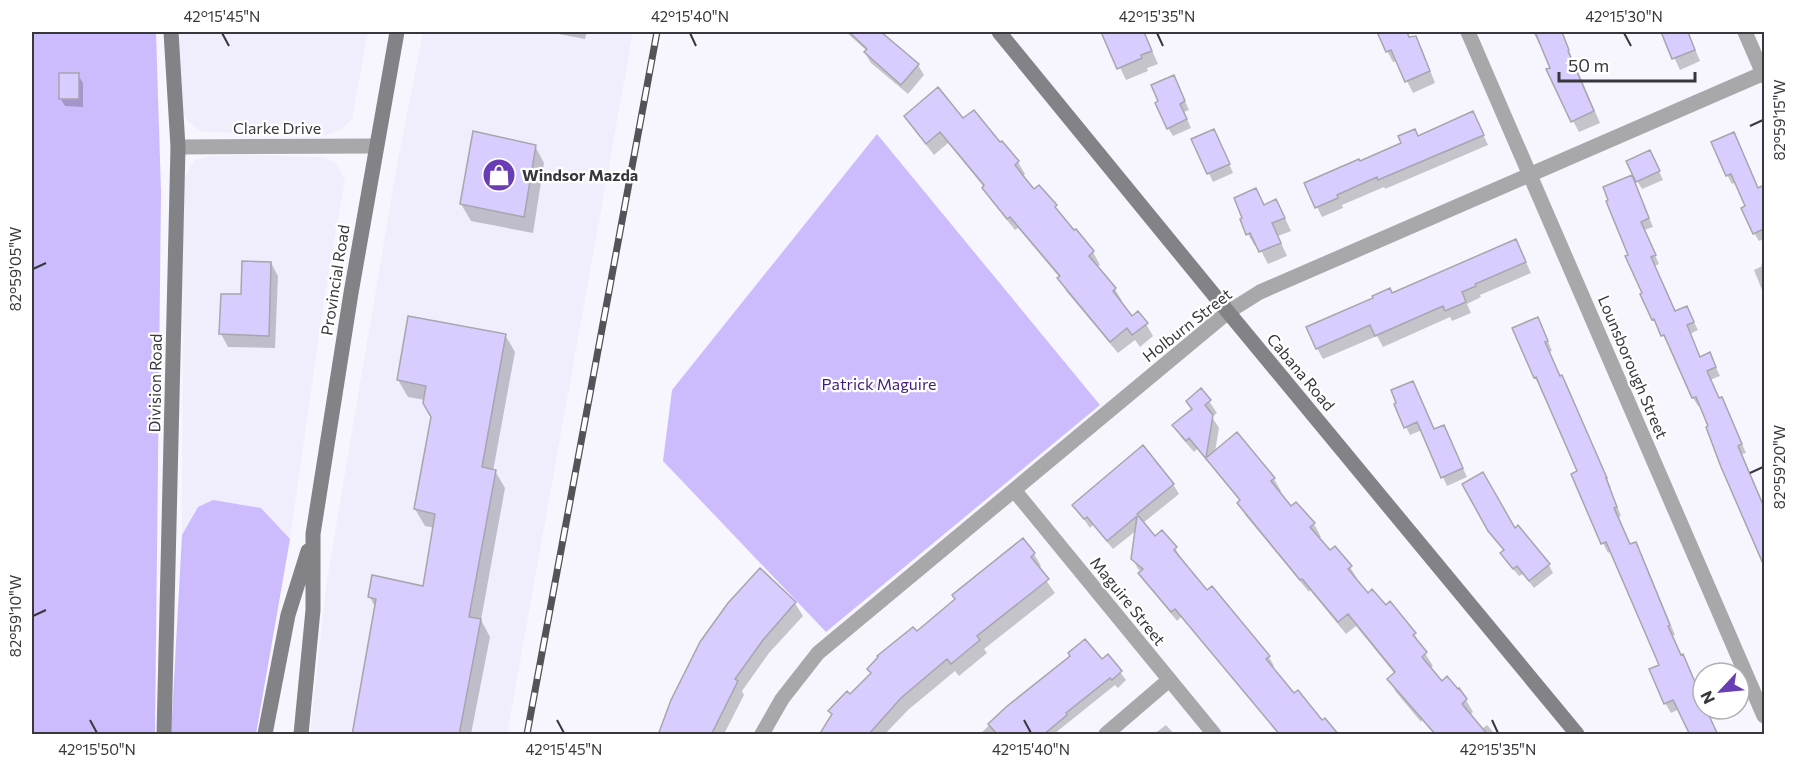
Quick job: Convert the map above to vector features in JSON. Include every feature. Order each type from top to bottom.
[{"type":"main road","name":"Division Road","points":[[164,735],[178,147],[171,32]]},
{"type":"main road","name":"Provincial Road","points":[[265,735],[288,615],[313,534],[349,305],[397,32]]},
{"type":"main road","name":"Cabana Road","points":[[999,32],[1577,735]]},
{"type":"main road","name":"Provincial Road","points":[[301,735],[313,610],[313,534]]},
{"type":"street","name":"Lounsborough Street","points":[[1468,32],[1764,716]]},
{"type":"street","points":[[1745,32],[1764,74]]},
{"type":"street","name":"Holburn Street","points":[[762,735],[782,699],[818,653],[1228,312],[1260,292],[1764,74]]},
{"type":"street","name":"Clarke Drive","points":[[178,147],[376,146]]},
{"type":"street","name":"Maguire Street","points":[[1014,490],[1214,735]]},
{"type":"street","points":[[1106,735],[1169,680]]},
{"type":"shaded area","points":[[178,32],[368,32],[352,119],[339,131],[324,135],[202,132],[188,121],[182,111]]},
{"type":"shaded area","points":[[423,32],[633,32],[507,734],[310,734],[326,586],[395,176]]},
{"type":"shaded area","points":[[211,156],[324,157],[335,163],[345,179],[324,301],[290,539],[261,508],[198,507],[182,535],[182,193],[185,176],[195,160]]},
{"type":"green space","points":[[32,32],[156,32],[161,192],[155,734],[32,734]]},
{"type":"green space","name":"Patrick Maguire","points":[[877,134],[1100,405],[826,632],[663,461],[672,390]]},
{"type":"green space","points":[[213,500],[261,508],[290,539],[256,734],[171,734],[182,535],[198,507]]},
{"type":"building","points":[[849,32],[881,32],[919,64],[901,85],[864,52],[867,49]]},
{"type":"building","points":[[1101,32],[1144,32],[1152,51],[1117,69]]},
{"type":"building","points":[[1377,32],[1407,32],[1409,37],[1416,36],[1430,71],[1405,82],[1391,50],[1386,52]]},
{"type":"building","points":[[1535,32],[1562,32],[1594,111],[1571,122],[1546,69],[1550,68]]},
{"type":"building","points":[[1661,32],[1688,32],[1695,50],[1672,59]]},
{"type":"building","points":[[59,73],[79,73],[79,99],[59,99]]},
{"type":"building","points":[[1174,75],[1185,101],[1180,104],[1187,119],[1167,129],[1155,103],[1158,101],[1151,85]]},
{"type":"building","points":[[938,87],[963,118],[974,110],[1000,142],[1002,141],[1019,161],[1015,165],[1034,189],[1039,185],[1057,205],[1055,207],[1074,230],[1076,229],[1094,251],[1089,256],[1116,288],[1113,291],[1132,316],[1138,311],[1148,323],[1132,335],[1127,328],[1110,342],[1057,278],[1060,276],[1010,217],[1007,219],[982,188],[984,185],[940,132],[926,144],[904,116]]},
{"type":"building","points":[[1473,111],[1484,135],[1378,180],[1377,177],[1315,208],[1304,183],[1401,143],[1398,136],[1415,129],[1418,136]]},
{"type":"building","points":[[1214,129],[1230,164],[1207,174],[1191,139]]},
{"type":"building","points":[[473,131],[536,145],[524,217],[460,204]]},
{"type":"building","points":[[1734,132],[1758,188],[1764,185],[1764,229],[1753,234],[1741,208],[1745,206],[1731,174],[1726,176],[1711,142]]},
{"type":"building","points":[[1650,150],[1660,171],[1636,182],[1626,161]]},
{"type":"building","points":[[1632,175],[1649,218],[1641,222],[1656,255],[1651,257],[1675,311],[1687,306],[1694,322],[1687,325],[1700,357],[1710,352],[1716,367],[1707,371],[1719,398],[1722,397],[1742,444],[1738,446],[1764,507],[1764,566],[1721,467],[1696,397],[1692,398],[1664,335],[1661,336],[1640,294],[1642,293],[1625,256],[1628,255],[1606,201],[1608,200],[1603,187]]},
{"type":"building","points":[[1256,188],[1264,205],[1276,199],[1285,218],[1272,223],[1281,243],[1259,252],[1250,233],[1246,235],[1234,198]]},
{"type":"building","points":[[1516,239],[1526,262],[1462,292],[1466,302],[1445,311],[1443,306],[1375,336],[1370,325],[1316,349],[1306,327],[1373,298],[1372,296],[1390,288],[1392,293]]},
{"type":"building","points":[[242,261],[271,262],[269,336],[219,334],[221,294],[241,294]]},
{"type":"building","points":[[408,316],[506,334],[482,467],[496,470],[469,617],[481,619],[459,735],[352,735],[376,599],[368,597],[372,575],[423,586],[435,514],[414,509],[431,417],[423,403],[426,386],[397,380]]},
{"type":"building","points":[[1538,317],[1548,341],[1545,342],[1607,478],[1617,507],[1614,508],[1630,544],[1636,542],[1670,625],[1668,626],[1691,673],[1691,721],[1712,721],[1718,735],[1690,735],[1673,700],[1664,704],[1649,669],[1659,665],[1606,542],[1601,544],[1571,474],[1577,471],[1512,328]]},
{"type":"building","points":[[1413,381],[1434,429],[1444,425],[1463,468],[1441,478],[1417,422],[1404,428],[1394,404],[1396,403],[1391,390]]},
{"type":"building","points":[[1201,388],[1211,400],[1205,405],[1213,415],[1206,458],[1237,432],[1275,478],[1271,481],[1291,506],[1296,502],[1315,523],[1310,527],[1330,550],[1335,546],[1352,566],[1348,569],[1368,593],[1372,589],[1386,605],[1390,601],[1416,633],[1413,635],[1427,652],[1422,657],[1442,681],[1447,676],[1459,688],[1467,699],[1462,704],[1488,735],[1436,735],[1387,679],[1395,672],[1348,614],[1338,622],[1302,579],[1300,580],[1237,503],[1240,500],[1189,438],[1186,441],[1172,425],[1192,409],[1186,401]]},
{"type":"building","points":[[1143,445],[1174,484],[1137,514],[1155,536],[1162,530],[1177,547],[1174,550],[1207,590],[1212,586],[1270,656],[1266,659],[1294,693],[1298,690],[1322,720],[1325,718],[1339,735],[1280,735],[1175,609],[1171,612],[1138,573],[1143,569],[1131,559],[1137,516],[1107,541],[1087,517],[1084,519],[1072,505]]},
{"type":"building","points":[[1483,472],[1515,528],[1518,525],[1550,564],[1529,581],[1517,566],[1513,569],[1500,553],[1504,550],[1488,531],[1462,484]]},
{"type":"building","points":[[1023,538],[1035,553],[1031,557],[1049,579],[977,636],[980,640],[951,664],[947,659],[901,698],[868,735],[819,735],[832,714],[828,711],[847,691],[850,694],[871,673],[867,669],[877,656],[913,627],[917,631],[955,599],[952,595]]},
{"type":"building","points":[[760,568],[796,602],[763,640],[735,679],[738,681],[711,735],[658,735],[671,700],[700,642],[728,603]]},
{"type":"building","points":[[1085,639],[1102,659],[1108,654],[1122,671],[1066,713],[1067,715],[1043,735],[998,735],[988,724],[1070,656],[1068,653]]},
{"type":"railway","points":[[527,734],[657,32]]},
{"type":"place","name":"Windsor Mazda","points":[[499,175]]}]
